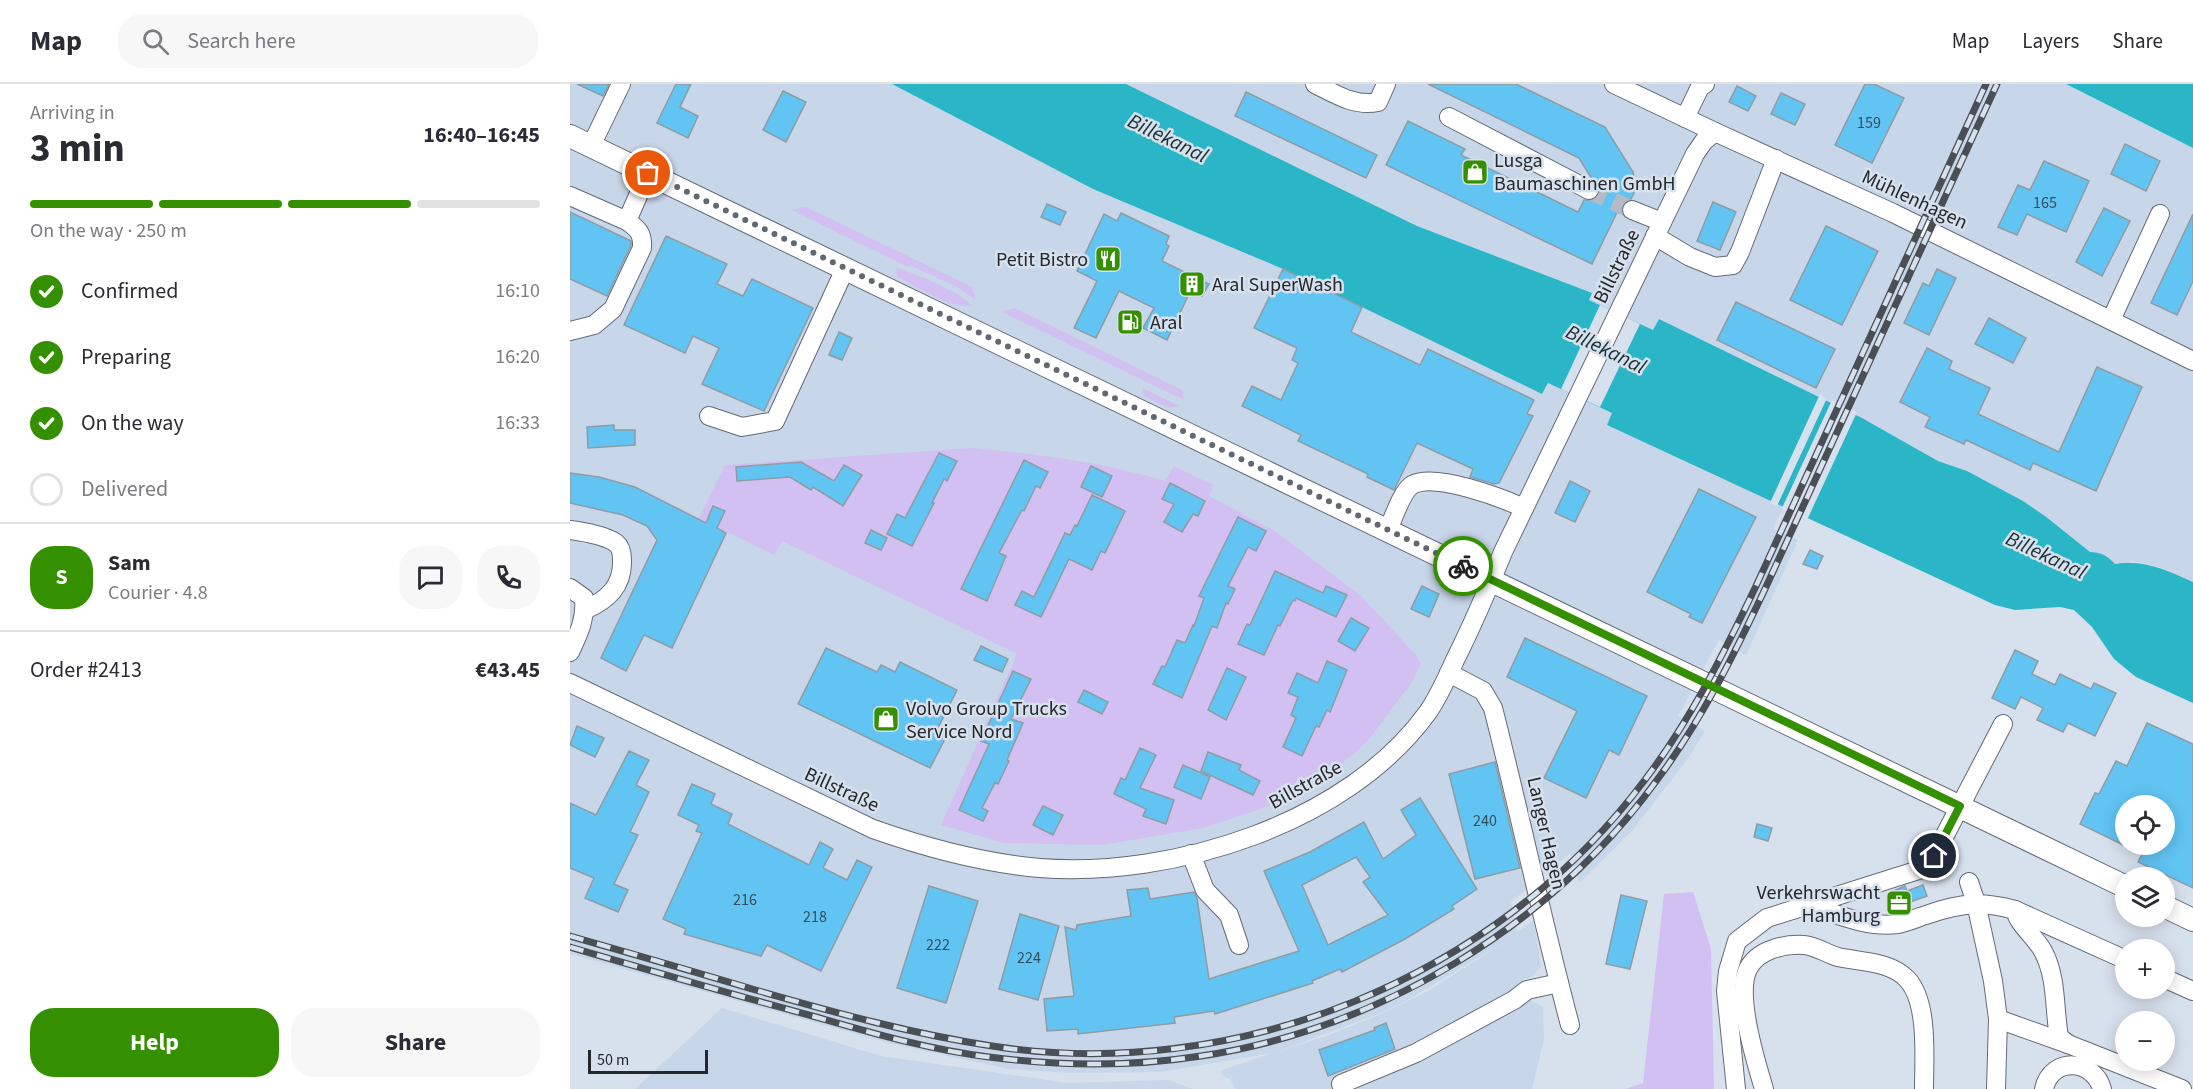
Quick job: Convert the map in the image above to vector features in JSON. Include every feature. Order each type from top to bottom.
[{"type":"main road","points":[[570,136],[2115,882]]},
{"type":"main road","points":[[2175,911],[2193,920]]},
{"type":"street","points":[[591,146],[621,84]]},
{"type":"street","points":[[1315,84],[1352,102],[1368,104],[1378,102],[1386,84]]},
{"type":"street","name":"Mühlenhagen","points":[[1614,84],[1914,222],[2193,361]]},
{"type":"street","points":[[1685,118],[1700,87],[1705,84]]},
{"type":"street","points":[[1449,117],[1589,190]]},
{"type":"street","name":"Billstraße","points":[[570,683],[873,829],[913,843],[965,856],[1042,868],[1100,867],[1191,854],[1238,841],[1283,824],[1360,780],[1411,732],[1438,696],[1482,605],[1524,508],[1695,154],[1704,141],[1715,132]]},
{"type":"street","points":[[1632,210],[1659,229],[1690,257],[1715,267],[1733,265],[1776,159]]},
{"type":"street","points":[[627,221],[648,173]]},
{"type":"street","points":[[570,196],[627,221],[639,230],[642,239],[642,248],[613,309],[594,326],[570,331]]},
{"type":"street","points":[[2111,320],[2160,214]]},
{"type":"street","points":[[709,416],[742,427],[775,421],[845,269]]},
{"type":"street","points":[[1388,530],[1407,490],[1413,484],[1429,482],[1459,486],[1499,496],[1524,508]]},
{"type":"street","points":[[570,530],[614,541],[620,547],[622,557],[622,572],[615,590],[602,602],[585,610]]},
{"type":"street","points":[[570,588],[584,598],[585,610],[583,624],[570,652]]},
{"type":"street","name":"Langer Hagen","points":[[1449,673],[1483,691],[1493,708],[1570,1025]]},
{"type":"street","points":[[1736,1089],[1726,991],[1728,970],[1737,941],[1767,918],[1925,867],[1934,856],[2002,724]]},
{"type":"street","points":[[1191,854],[1205,890],[1228,915],[1239,945]]},
{"type":"street","points":[[1969,882],[1976,903],[1993,981],[1998,1019],[1996,1089]]},
{"type":"street","points":[[1808,905],[1858,922],[1898,924],[1950,906],[1976,903],[2015,910],[2115,955]]},
{"type":"street","points":[[2015,910],[2027,931],[2043,950],[2053,973],[2059,1037],[2068,1044]]},
{"type":"street","points":[[1767,918],[1776,946]]},
{"type":"street","points":[[1764,1089],[1750,1040],[1744,992],[1748,968],[1761,955],[1776,946],[1805,945],[1837,956],[1884,966],[1908,979],[1920,1007],[1924,1027],[1924,1089]]},
{"type":"street","points":[[1341,1084],[1416,1053],[1514,1000],[1527,990],[1559,983]]},
{"type":"street","points":[[2175,983],[2193,991]]},
{"type":"street","points":[[1998,1019],[2068,1044],[2155,1084],[2182,1089]]},
{"type":"street","points":[[2044,1089],[2055,1070],[2071,1064],[2088,1068],[2102,1089]]},
{"type":"street","points":[[2191,1089],[2193,1082]]},
{"type":"shaded area","points":[[570,84],[892,84],[1093,189],[1283,269],[1542,394],[1548,383],[1613,413],[1607,425],[1784,506],[1773,528],[1798,540],[1746,655],[1719,640],[1678,716],[1705,731],[1689,757],[1632,831],[1579,883],[1570,853],[1511,902],[1517,932],[1534,920],[1541,967],[1531,977],[1524,979],[1529,1000],[1543,1007],[1544,1039],[1532,1089],[1236,1089],[1230,1079],[1223,1076],[1220,1071],[1272,1053],[1161,1072],[1073,1073],[1009,1069],[888,1043],[570,954]],"holes":[[[1511,938],[1428,991],[1381,1014],[1277,1052],[1381,1013],[1406,1001]]]},
{"type":"shaded area","points":[[1126,84],[2066,84],[2193,148],[2193,582],[2162,568],[2132,561],[2115,564],[2098,552],[2090,552],[2023,501],[1967,471],[1938,461],[1862,418],[1659,319],[1654,330],[1589,300],[1591,293],[1417,226]]},
{"type":"shaded area","points":[[806,207],[972,287],[976,300],[959,288],[912,266],[908,267],[791,210]]},
{"type":"shaded area","points":[[896,267],[957,294],[973,306],[953,304],[934,296],[898,277]]},
{"type":"shaded area","points":[[1015,308],[1182,390],[1184,400],[1002,312]]},
{"type":"shaded area","points":[[1143,388],[1179,406],[1169,408],[1144,396]]},
{"type":"shaded area","points":[[971,448],[1069,460],[1165,481],[1174,466],[1213,485],[1209,496],[1275,531],[1361,596],[1416,655],[1421,664],[1412,682],[1367,742],[1327,776],[1278,803],[1203,828],[1102,845],[1004,843],[941,825],[1017,654],[782,541],[774,555],[699,518],[725,465]]},
{"type":"shaded area","points":[[1693,892],[1711,949],[1714,1089],[1626,1089],[1643,1083],[1664,894]]},
{"type":"shaded area","points":[[722,1008],[881,1056],[1069,1083],[1168,1080],[1193,1089],[635,1089]]},
{"type":"water","name":"Billekanal","points":[[892,84],[1126,84],[1417,226],[1592,293],[1589,300],[1653,330],[1659,319],[1862,418],[1938,461],[1967,471],[2023,501],[2090,552],[2104,555],[2115,564],[2146,565],[2193,582],[2193,703],[2136,677],[2114,659],[2092,627],[2074,610],[2060,607],[2015,610],[1995,605],[1607,425],[1612,413],[1548,383],[1542,394],[1283,269],[1093,189]]},
{"type":"water","points":[[2066,84],[2193,84],[2193,148]]},
{"type":"pier","points":[[1600,305],[1640,324],[1600,407],[1561,389]]},
{"type":"pier","points":[[1820,394],[1827,398],[1777,506],[1770,503]]},
{"type":"pier","points":[[1832,400],[1857,412],[1807,520],[1782,508]]},
{"type":"building","points":[[577,84],[609,84],[603,96]]},
{"type":"building","points":[[676,84],[691,84],[680,107],[698,116],[688,138],[657,123]]},
{"type":"building","points":[[1428,84],[1516,84],[1605,127],[1633,172],[1636,189],[1631,199],[1623,200],[1592,264],[1386,165],[1408,121],[1465,149],[1461,155],[1578,212],[1584,200],[1594,200],[1599,195],[1599,184],[1592,179],[1579,158]]},
{"type":"building","points":[[1865,84],[1874,84],[1904,98],[1872,163],[1835,145]]},
{"type":"building","points":[[1737,86],[1756,96],[1748,111],[1729,102]]},
{"type":"building","points":[[783,91],[806,102],[786,142],[763,130]]},
{"type":"building","points":[[1246,92],[1377,155],[1366,178],[1235,116]]},
{"type":"building","points":[[1781,93],[1805,104],[1795,125],[1771,114]]},
{"type":"building","points":[[2125,144],[2160,161],[2146,191],[2111,174]]},
{"type":"building","points":[[2044,161],[2089,181],[2066,232],[2027,214],[2017,235],[1998,227],[2018,185],[2030,190]]},
{"type":"building","points":[[1713,202],[1736,212],[1720,250],[1697,241]]},
{"type":"building","points":[[1047,204],[1066,212],[1060,225],[1041,217]]},
{"type":"building","points":[[2104,208],[2130,221],[2102,276],[2076,262]]},
{"type":"building","points":[[570,212],[631,241],[607,296],[570,279]]},
{"type":"building","points":[[1121,213],[1169,236],[1166,244],[1169,246],[1162,261],[1209,284],[1202,296],[1191,290],[1167,340],[1143,328],[1154,308],[1119,291],[1096,338],[1074,328],[1097,281],[1077,271],[1104,214],[1117,221]]},
{"type":"building","points":[[2193,214],[2193,281],[2177,315],[2151,303]]},
{"type":"building","points":[[1826,226],[1878,251],[1842,325],[1790,300]]},
{"type":"building","points":[[666,236],[727,264],[717,284],[743,296],[752,279],[813,308],[764,411],[702,384],[719,348],[693,336],[685,353],[624,325]]},
{"type":"building","points":[[1283,269],[1362,307],[1351,332],[1420,365],[1428,349],[1534,400],[1527,414],[1533,416],[1499,483],[1494,484],[1470,477],[1473,469],[1417,443],[1394,490],[1367,477],[1368,474],[1298,441],[1301,435],[1242,406],[1252,386],[1281,400],[1298,363],[1292,360],[1297,348],[1254,328]]},
{"type":"building","points":[[1937,269],[1956,278],[1929,335],[1904,323],[1923,283],[1929,286]]},
{"type":"building","points":[[1736,302],[1835,349],[1816,388],[1717,340]]},
{"type":"building","points":[[1989,318],[2026,338],[2013,363],[1975,344]]},
{"type":"building","points":[[839,332],[852,338],[842,360],[829,355]]},
{"type":"building","points":[[1927,348],[1952,361],[1949,369],[1990,388],[1978,414],[2059,452],[2097,367],[2142,387],[2096,491],[2033,463],[2030,470],[1966,440],[1964,444],[1925,427],[1930,417],[1900,402]]},
{"type":"building","points":[[614,425],[614,430],[635,430],[635,445],[588,448],[587,427]]},
{"type":"building","points":[[939,453],[957,461],[947,481],[944,479],[912,546],[887,534],[897,514],[905,518]]},
{"type":"building","points":[[1024,460],[1048,472],[1040,488],[1036,486],[999,553],[1006,556],[987,601],[961,589]]},
{"type":"building","points":[[801,462],[834,481],[844,465],[862,475],[843,506],[813,487],[811,490],[790,477],[737,481],[736,467]]},
{"type":"building","points":[[1091,466],[1112,476],[1102,497],[1081,487]]},
{"type":"building","points":[[570,473],[599,477],[635,487],[706,523],[713,506],[725,511],[717,528],[726,533],[672,648],[644,635],[626,671],[601,658],[657,540],[647,526],[623,515],[570,503]]},
{"type":"building","points":[[1570,481],[1590,491],[1575,522],[1555,513]]},
{"type":"building","points":[[1170,483],[1205,501],[1198,516],[1193,514],[1182,532],[1164,522],[1174,504],[1162,499]]},
{"type":"building","points":[[1699,489],[1756,517],[1702,623],[1689,617],[1691,614],[1647,592]]},
{"type":"building","points":[[1092,495],[1125,511],[1105,553],[1101,551],[1092,570],[1069,559],[1041,617],[1015,605],[1022,591],[1034,597],[1065,533],[1070,535],[1075,525],[1077,526]]},
{"type":"building","points":[[1238,517],[1266,531],[1256,551],[1248,547],[1228,586],[1235,589],[1228,604],[1226,603],[1217,628],[1212,626],[1182,698],[1153,684],[1162,666],[1165,667],[1177,640],[1185,643],[1194,626],[1204,598],[1199,596]]},
{"type":"building","points":[[871,530],[887,538],[881,550],[865,543]]},
{"type":"building","points":[[1810,550],[1823,556],[1817,569],[1803,564]]},
{"type":"building","points":[[1275,571],[1323,593],[1326,586],[1347,595],[1336,617],[1296,598],[1295,601],[1293,600],[1264,655],[1238,644],[1247,624],[1250,625]]},
{"type":"building","points":[[1422,586],[1439,594],[1429,617],[1411,609]]},
{"type":"building","points":[[1351,618],[1369,628],[1355,651],[1338,641]]},
{"type":"building","points":[[1525,638],[1647,696],[1619,755],[1609,750],[1586,798],[1544,778],[1577,711],[1507,677]]},
{"type":"building","points":[[981,646],[1008,659],[1002,672],[974,660]]},
{"type":"building","name":"Volvo Group Trucks Service Nord","points":[[826,648],[877,672],[881,665],[895,672],[900,662],[957,690],[935,734],[945,739],[930,768],[798,704]]},
{"type":"building","points":[[2015,650],[2038,661],[2032,674],[2055,685],[2060,674],[2091,689],[2094,683],[2116,693],[2095,736],[2068,723],[2063,732],[2037,720],[2043,708],[2021,697],[2015,709],[1992,698]]},
{"type":"building","points":[[1327,661],[1347,670],[1330,712],[1327,710],[1319,727],[1316,726],[1302,756],[1283,747],[1296,718],[1291,715],[1298,697],[1288,693],[1297,673],[1318,683]]},
{"type":"building","points":[[1227,668],[1246,677],[1226,720],[1208,710]]},
{"type":"building","points":[[1013,671],[1031,679],[1011,719],[1023,723],[998,784],[995,783],[982,808],[988,811],[983,821],[959,810],[989,744],[981,741]]},
{"type":"building","points":[[1084,690],[1108,702],[1102,714],[1078,702]]},
{"type":"building","points":[[2147,723],[2193,744],[2193,888],[2175,879],[2175,867],[2149,867],[2138,862],[2142,855],[2175,855],[2175,795],[2115,795],[2115,841],[2080,824],[2095,793],[2099,794],[2116,761],[2127,766]]},
{"type":"building","points":[[577,726],[604,738],[595,757],[570,745]]},
{"type":"building","points":[[1140,748],[1156,755],[1140,788],[1174,800],[1166,824],[1143,816],[1146,809],[1114,794],[1121,778],[1125,780]]},
{"type":"building","points":[[629,751],[649,760],[636,785],[649,792],[630,832],[638,835],[614,884],[628,890],[618,912],[585,898],[594,878],[570,868],[570,803],[596,815]]},
{"type":"building","points":[[1208,752],[1241,765],[1239,770],[1260,781],[1253,795],[1201,771]]},
{"type":"building","points":[[1495,762],[1520,868],[1475,879],[1449,774]]},
{"type":"building","points":[[1183,765],[1210,777],[1201,799],[1174,787]]},
{"type":"building","points":[[692,784],[715,794],[711,804],[732,814],[728,824],[809,865],[820,842],[833,849],[823,868],[847,880],[857,860],[872,867],[821,971],[767,945],[761,956],[684,934],[686,929],[663,919],[702,833],[696,831],[699,825],[678,815]]},
{"type":"building","points":[[1420,798],[1477,889],[1452,906],[1454,909],[1405,939],[1342,972],[1340,969],[1312,981],[1313,983],[1215,1014],[1214,1011],[1174,1017],[1175,1023],[1078,1034],[1078,1029],[1047,1031],[1044,999],[1074,996],[1065,927],[1076,930],[1077,925],[1131,916],[1127,890],[1148,888],[1150,899],[1194,892],[1197,898],[1209,979],[1299,951],[1264,871],[1310,852],[1364,822],[1383,859],[1416,835],[1401,810]],"holes":[[[1356,857],[1370,877],[1363,882],[1388,915],[1328,945],[1302,885]]]},
{"type":"building","points":[[1043,806],[1063,815],[1053,835],[1033,825]]},
{"type":"building","points":[[1757,824],[1772,828],[1768,841],[1754,837]]},
{"type":"building","name":"Verkehrswacht Hamburg","points":[[1923,885],[1927,896],[1893,908],[1889,897],[1893,896],[1891,892],[1905,886],[1907,891]]},
{"type":"building","points":[[929,886],[978,901],[946,1003],[897,988]]},
{"type":"building","points":[[1621,895],[1647,901],[1630,969],[1606,964]]},
{"type":"building","points":[[1020,914],[1059,926],[1038,1000],[999,989]]},
{"type":"building","points":[[1386,1023],[1395,1049],[1328,1076],[1319,1050],[1375,1030],[1374,1028]]},
{"type":"tunnel","points":[[1589,190],[1632,210]]},
{"type":"railway","points":[[570,936],[788,999],[904,1029],[992,1046],[1084,1054],[1176,1048],[1266,1031],[1354,1002],[1437,961],[1514,911],[1584,851],[1644,781],[1676,735],[1719,661],[1756,586],[1986,84]]},
{"type":"railway","points":[[570,947],[880,1035],[967,1054],[1068,1064],[1122,1064],[1175,1060],[1267,1042],[1332,1022],[1396,995],[1456,963],[1513,924],[1566,881],[1614,833],[1657,780],[1688,735],[1729,663],[1753,614],[1997,84]]},
{"type":"way so far","points":[[648,173],[1463,566]]},
{"type":"place","name":"Lusga Baumaschinen GmbH","points":[[1475,172]]},
{"type":"place","name":"Petit Bistro","points":[[1108,259]]},
{"type":"place","name":"Aral SuperWash","points":[[1192,284]]},
{"type":"place","name":"Aral","points":[[1130,322]]},
{"type":"place","name":"Volvo Group Trucks Service Nord","points":[[886,719]]},
{"type":"place","name":"Verkehrswacht Hamburg","points":[[1899,903]]},
{"type":"route","points":[[1463,566],[1960,806],[1934,856]]}]
